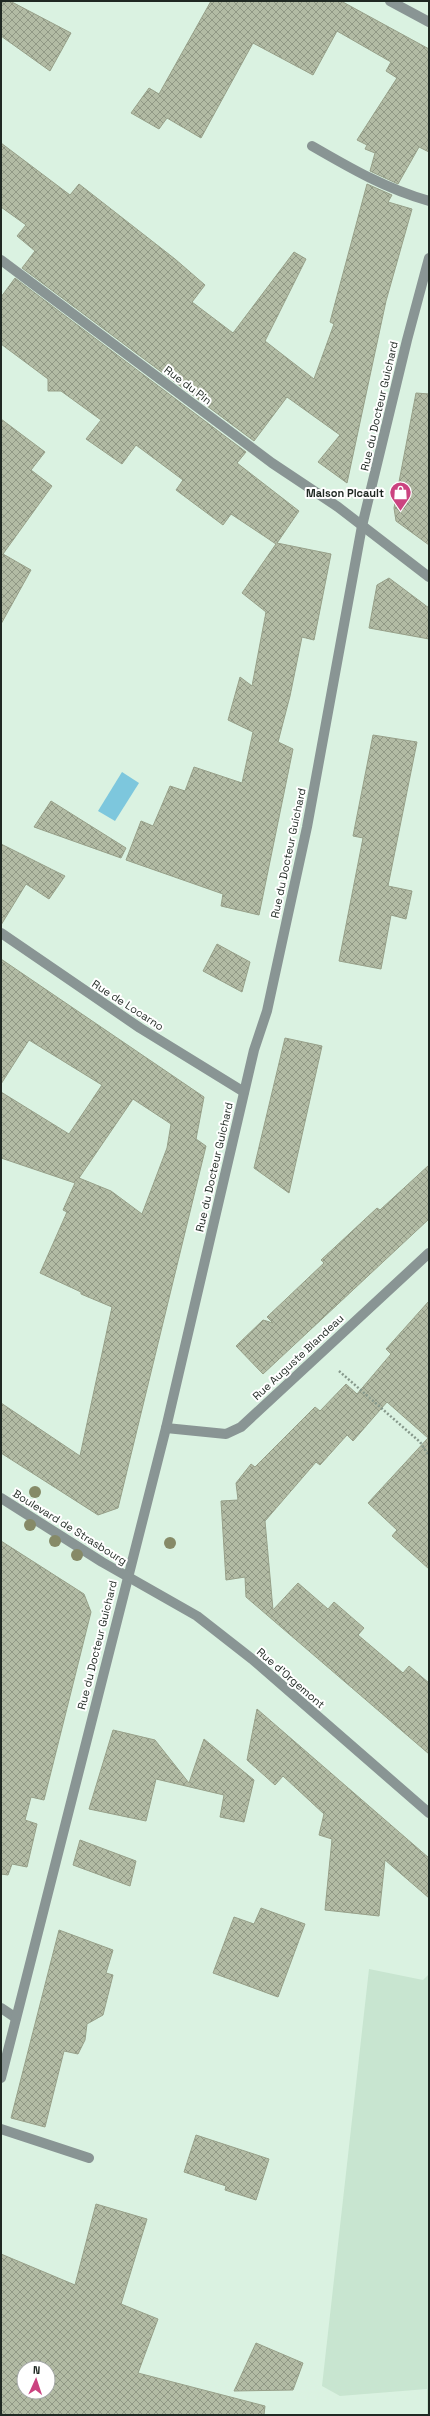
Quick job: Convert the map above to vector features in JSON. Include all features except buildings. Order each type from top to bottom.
[{"type":"street","points":[[390,1],[429,22]]},
{"type":"street","points":[[312,146],[366,178],[406,195],[429,202]]},
{"type":"street","name":"Rue du Docteur Guichard","points":[[1,2078],[127,1576],[166,1428],[254,1050],[267,1011],[307,827],[362,526],[407,340],[429,258]]},
{"type":"street","name":"Rue du Pin","points":[[1,260],[266,458],[338,507],[429,577]]},
{"type":"street","name":"Rue de Locarno","points":[[1,934],[140,1028],[244,1092]]},
{"type":"street","name":"Rue Auguste Blandeau","points":[[166,1428],[226,1434],[241,1427],[429,1253]]},
{"type":"street","name":"Boulevard de Strasbourg","points":[[1,1498],[127,1576]]},
{"type":"street","name":"Rue d'Orgemont","points":[[127,1576],[197,1616],[252,1659],[429,1813]]},
{"type":"street","points":[[1,2008],[16,2018]]},
{"type":"street","points":[[1,2129],[89,2158]]},
{"type":"path","points":[[339,1371],[420,1442],[429,1456]]},
{"type":"shaded area","points":[[369,1969],[423,1980],[429,1974],[429,2415],[427,2415],[427,2389],[340,2396],[322,2386]]},
{"type":"water","points":[[122,772],[139,783],[115,821],[98,811]]},
{"type":"place","name":"Maison Picault","points":[[400,512]]}]
